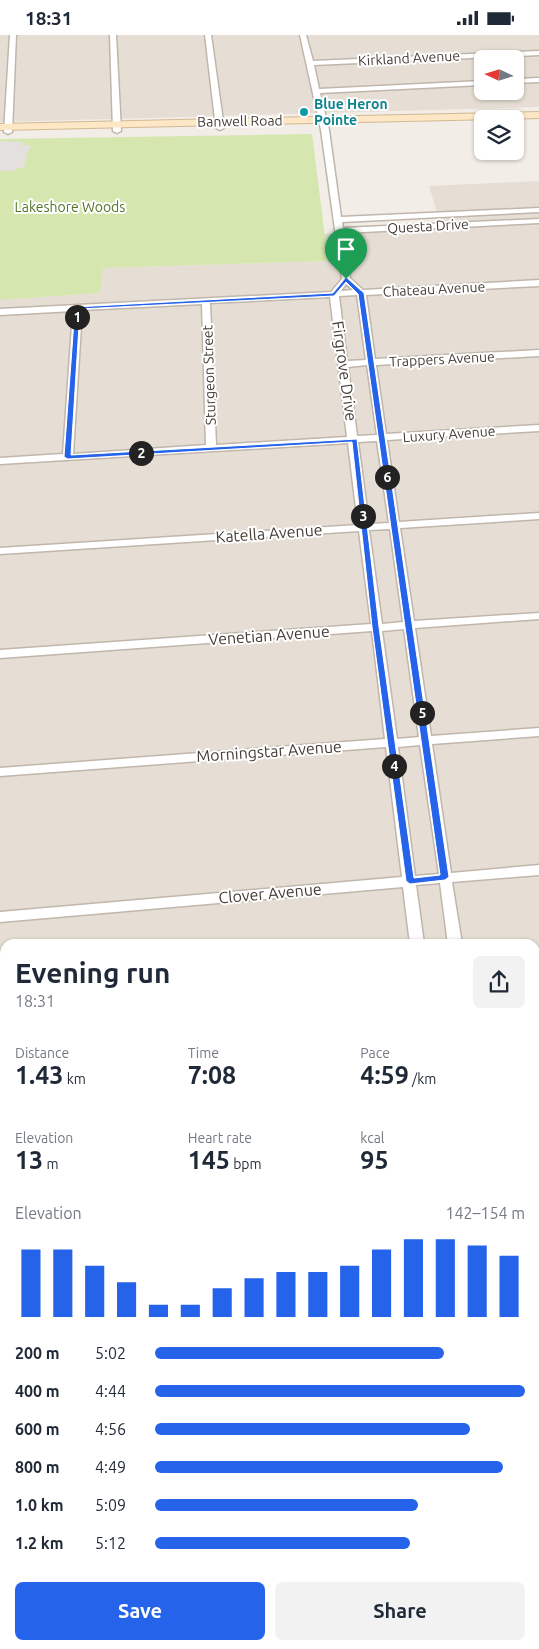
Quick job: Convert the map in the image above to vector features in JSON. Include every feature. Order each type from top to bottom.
[{"type":"main road","name":"Banwell Road","points":[[323,123],[539,115]]},
{"type":"main road","points":[[524,121],[539,120]]},
{"type":"main road","name":"Banwell Road","points":[[4,129],[474,122]]},
{"type":"street","points":[[4,129],[13,35]]},
{"type":"street","points":[[113,35],[117,127]]},
{"type":"street","points":[[208,35],[220,125]]},
{"type":"street","points":[[303,35],[323,123],[339,220],[346,279],[361,293]]},
{"type":"street","points":[[4,48],[13,48]]},
{"type":"street","name":"Kirkland Avenue","points":[[310,63],[539,53]]},
{"type":"street","points":[[524,81],[539,80]]},
{"type":"street","points":[[317,91],[474,83]]},
{"type":"street","name":"Questa Drive","points":[[339,220],[539,210]]},
{"type":"street","points":[[513,211],[516,222]]},
{"type":"street","name":"Questa Drive","points":[[340,231],[539,221]]},
{"type":"street","points":[[334,294],[346,279]]},
{"type":"street","name":"Chateau Avenue","points":[[0,312],[539,283]]},
{"type":"street","name":"Firgrove Drive","points":[[361,293],[454,939]]},
{"type":"street","name":"Firgrove Drive","points":[[334,294],[416,939]]},
{"type":"street","name":"Sturgeon Street","points":[[206,301],[211,449]]},
{"type":"street","points":[[68,457],[78,308]]},
{"type":"street","name":"Trappers Avenue","points":[[344,364],[539,353]]},
{"type":"street","name":"Luxury Avenue","points":[[0,461],[539,428]]},
{"type":"street","name":"Katella Avenue","points":[[0,551],[539,516]]},
{"type":"street","name":"Venetian Avenue","points":[[0,653],[539,616]]},
{"type":"street","name":"Morningstar Avenue","points":[[0,772],[539,732]]},
{"type":"street","name":"Clover Avenue","points":[[0,917],[539,870]]},
{"type":"shaded area","points":[[0,35],[539,35],[539,107],[0,122]]},
{"type":"shaded area","points":[[0,141],[23,142],[22,145],[30,145],[24,168],[16,168],[15,171],[0,171]]},
{"type":"shaded area","points":[[539,181],[539,939],[0,939],[0,300],[100,293],[103,268],[327,261],[324,234],[442,228],[429,186]]},
{"type":"green space","name":"Lakeshore Woods","points":[[312,134],[328,261],[103,268],[100,293],[0,300],[0,139]]},
{"type":"place","name":"Blue Heron Pointe","points":[[304,112]]},
{"type":"route","points":[[346,279],[361,293],[445,877],[410,881],[376,627],[354,440],[68,457],[78,308],[334,294],[346,279]]}]
